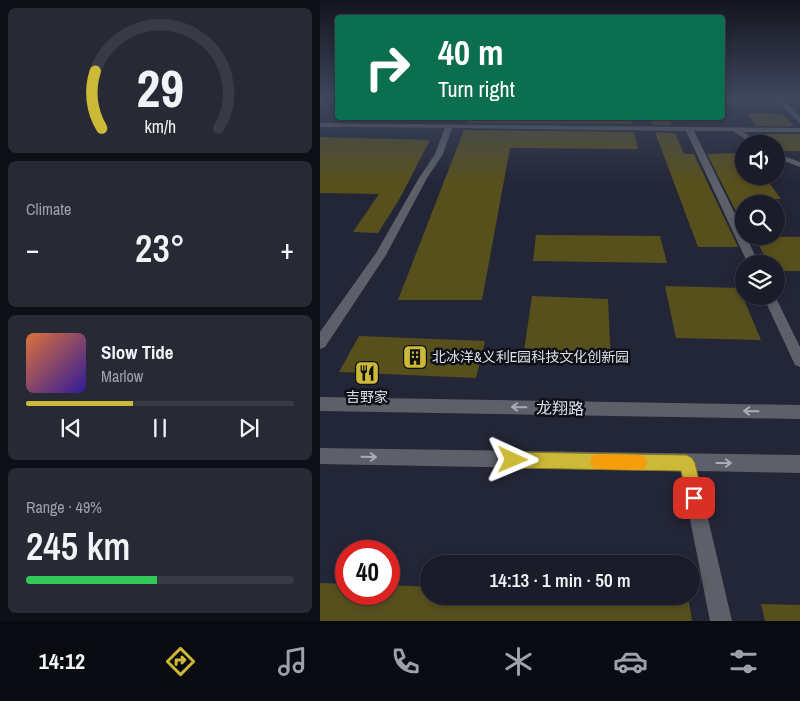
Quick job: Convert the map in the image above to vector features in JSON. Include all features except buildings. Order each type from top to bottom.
[{"type":"street","points":[[320,342],[381,255],[423,178],[439,154],[449,127]]},
{"type":"street","points":[[527,127],[800,130]]},
{"type":"street","points":[[689,129],[750,255]]},
{"type":"street","points":[[734,129],[744,135]]},
{"type":"street","points":[[785,158],[800,166]]},
{"type":"street","points":[[773,305],[800,360]]},
{"type":"street","name":"龙翔路","points":[[320,404],[800,412]]},
{"type":"street","points":[[320,456],[800,464]]},
{"type":"street","points":[[687,463],[721,621]]},
{"type":"slow traffic","points":[[598,462],[640,462]]},
{"type":"place","name":"北冰洋&义利E园科技文化创新园","points":[[415,357]]},
{"type":"place","name":"吉野家","points":[[367,373]]},
{"type":"route","points":[[513,460],[687,463],[694,498]]}]
